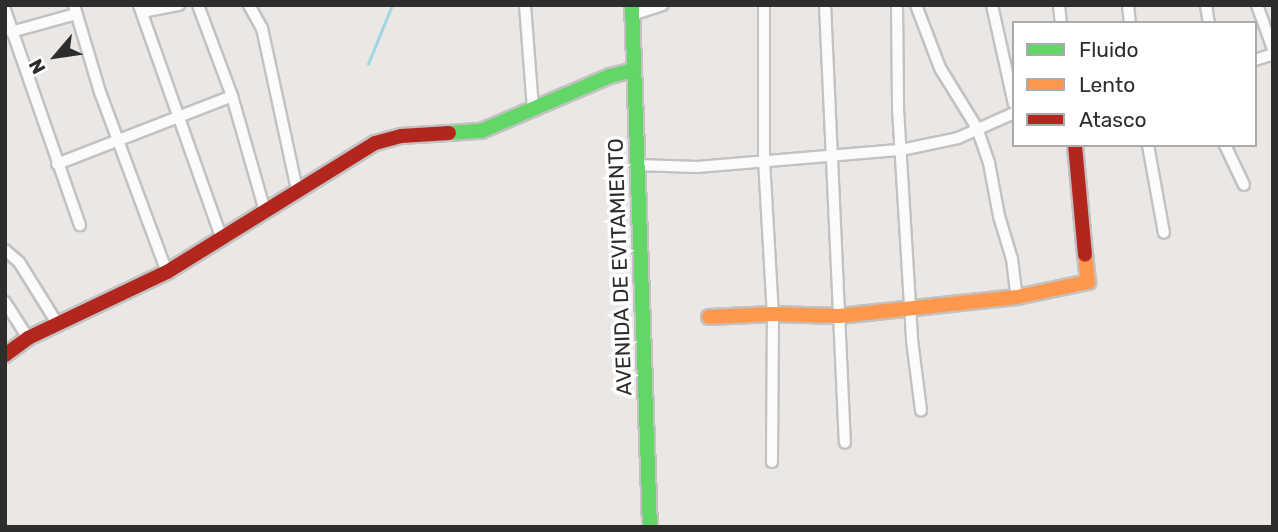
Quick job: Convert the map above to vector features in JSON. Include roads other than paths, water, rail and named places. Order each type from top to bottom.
[{"type":"street","points":[[179,5],[141,8],[176,117],[222,240]]},
{"type":"street","points":[[198,5],[232,96],[265,211]]},
{"type":"street","points":[[249,5],[261,28],[297,190]]},
{"type":"street","points":[[525,5],[533,109]]},
{"type":"street","points":[[632,10],[662,5]]},
{"type":"street","points":[[764,5],[764,160],[773,314],[772,462]]},
{"type":"street","points":[[825,5],[845,443]]},
{"type":"street","points":[[897,5],[901,150],[911,308],[921,410]]},
{"type":"street","points":[[916,5],[940,68],[977,128],[989,163],[999,216],[1012,259],[1017,297]]},
{"type":"street","points":[[992,5],[1012,95]]},
{"type":"street","points":[[1257,5],[1273,51],[1257,59]]},
{"type":"street","points":[[5,10],[80,225]]},
{"type":"street","points":[[11,32],[75,10],[117,140],[167,272]]},
{"type":"street","name":"AVENIDA DE EVITAMIENTO","points":[[632,10],[650,527]]},
{"type":"street","points":[[5,355],[28,338],[57,323],[167,272],[384,139],[481,131],[610,76],[634,70]]},
{"type":"street","points":[[57,164],[232,96]]},
{"type":"street","points":[[637,165],[696,167],[901,150],[958,138],[1012,114]]},
{"type":"street","points":[[709,317],[773,314],[839,316],[1017,297],[1090,280],[1075,147]]},
{"type":"street","points":[[1148,147],[1164,233]]},
{"type":"street","points":[[1226,147],[1244,185]]},
{"type":"street","points":[[5,250],[19,262],[57,323]]},
{"type":"street","points":[[5,302],[28,338]]},
{"type":"waterway","points":[[368,64],[392,5]]}]
